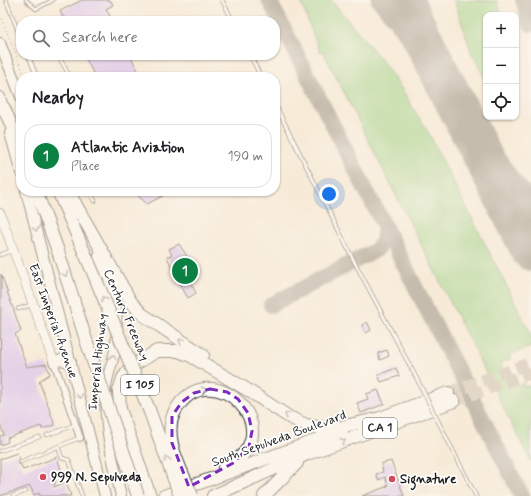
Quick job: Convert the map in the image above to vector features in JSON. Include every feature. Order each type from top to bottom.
[{"type":"highway","points":[[2,102],[16,136]]},
{"type":"highway","name":"I 105","points":[[38,196],[58,251],[86,343],[138,496]]},
{"type":"highway","name":"Century Freeway","points":[[60,196],[95,276],[150,412],[180,496]]},
{"type":"highway","points":[[71,196],[113,272],[131,302],[138,310],[238,379],[246,388]]},
{"type":"highway","points":[[150,496],[120,409],[119,391],[123,378],[138,361],[157,350],[178,351],[191,356],[246,388],[289,417],[306,425],[322,428],[336,428],[380,418]]},
{"type":"highway","points":[[192,496],[171,439],[170,426],[174,413],[188,396],[199,391],[210,389],[223,391],[235,396],[245,406],[250,416],[252,435],[246,451],[235,462],[218,469],[198,483]]},
{"type":"highway","name":"South Sepulveda Boulevard","points":[[164,496],[380,418],[451,397],[307,454],[213,496]]},
{"type":"highway","points":[[264,496],[307,454]]},
{"type":"main road","points":[[0,43],[16,84]]},
{"type":"main road","points":[[2,102],[16,154]]},
{"type":"main road","name":"Imperial Highway","points":[[27,196],[105,496]]},
{"type":"main road","name":"Imperial Highway","points":[[70,196],[111,281],[115,297],[117,311],[115,350],[106,387],[106,422],[121,496]]},
{"type":"main road","points":[[54,362],[65,360],[71,362]]},
{"type":"street","name":"East Imperial Avenue","points":[[0,213],[80,438]]},
{"type":"lane","points":[[6,0],[16,25]]},
{"type":"lane","points":[[26,0],[36,9],[53,0]]},
{"type":"lane","points":[[222,0],[230,16]]},
{"type":"lane","points":[[30,60],[35,72]]},
{"type":"lane","points":[[61,60],[67,72]]},
{"type":"lane","points":[[252,60],[258,72]]},
{"type":"lane","points":[[280,114],[354,261],[418,381],[476,496]]},
{"type":"lane","points":[[92,196],[95,201]]},
{"type":"lane","points":[[0,256],[14,251]]},
{"type":"lane","points":[[18,309],[33,304]]},
{"type":"lane","points":[[47,435],[76,424]]},
{"type":"lane","points":[[0,451],[39,437]]},
{"type":"lane","points":[[20,462],[80,438]]},
{"type":"lane","points":[[58,447],[62,458],[69,460],[82,496]]},
{"type":"lane","points":[[13,496],[26,491]]},
{"type":"path","points":[[0,15],[16,55]]},
{"type":"path","points":[[18,60],[23,72]]},
{"type":"highlighted area","points":[[210,389],[227,392],[238,399],[248,413],[252,431],[249,446],[235,462],[189,487],[172,443],[172,416],[182,402],[194,393]]},
{"type":"green space","points":[[300,0],[331,0],[379,57],[401,88],[429,134],[531,334],[531,347],[509,355],[511,359],[500,363],[512,387],[523,383],[525,387],[531,385],[531,462],[323,51],[320,52]]},
{"type":"green space","points":[[454,0],[497,1],[501,12],[483,12],[483,74],[472,54]]},
{"type":"building","points":[[82,0],[110,0],[113,5],[106,9],[110,16],[62,16],[60,11]]},
{"type":"building","points":[[86,60],[132,60],[138,72],[92,72]]},
{"type":"building","points":[[138,196],[162,196],[147,204]]},
{"type":"building","points":[[179,244],[190,261],[192,260],[199,272],[191,276],[194,280],[190,282],[196,293],[188,298],[172,271],[173,270],[167,257],[172,255],[169,249]]},
{"type":"building","points":[[1,274],[21,331],[15,334],[27,367],[46,364],[50,374],[39,381],[55,425],[42,429],[41,426],[7,438],[8,442],[0,445],[0,436],[4,435],[0,424]]},
{"type":"building","points":[[367,322],[371,330],[366,333],[362,325]]},
{"type":"building","points":[[387,350],[389,356],[380,360],[378,353]]},
{"type":"building","points":[[396,368],[399,376],[381,382],[378,375]]},
{"type":"building","points":[[378,390],[384,404],[361,413],[357,403],[368,399],[366,394]]},
{"type":"building","points":[[17,453],[19,459],[17,463],[21,465],[23,470],[57,457],[62,473],[57,475],[54,487],[66,482],[71,496],[40,496],[39,493],[34,495],[30,486],[0,496],[0,459]]},
{"type":"building","name":"Signature","points":[[391,461],[404,496],[362,496],[388,486],[385,477],[378,480],[376,474],[383,472],[381,464]]},
{"type":"taxiway","points":[[269,0],[277,16]]},
{"type":"taxiway","points":[[379,0],[421,55],[447,95],[482,155]]},
{"type":"taxiway","points":[[417,0],[431,41],[448,81]]},
{"type":"taxiway","points":[[523,0],[531,24]]},
{"type":"taxiway","points":[[280,22],[522,496]]},
{"type":"taxiway","points":[[481,135],[513,180],[531,201]]},
{"type":"taxiway","points":[[271,305],[376,250],[383,242],[385,226]]},
{"type":"runway","points":[[403,0],[531,251]]},
{"type":"tunnel","points":[[448,393],[531,363]]},
{"type":"tunnel","points":[[454,401],[531,373]]},
{"type":"place","name":"Atlantic Aviation","points":[[185,271]]},
{"type":"place","name":"999 N. Sepulveda","points":[[43,477]]},
{"type":"place","name":"Signature","points":[[392,479]]}]
